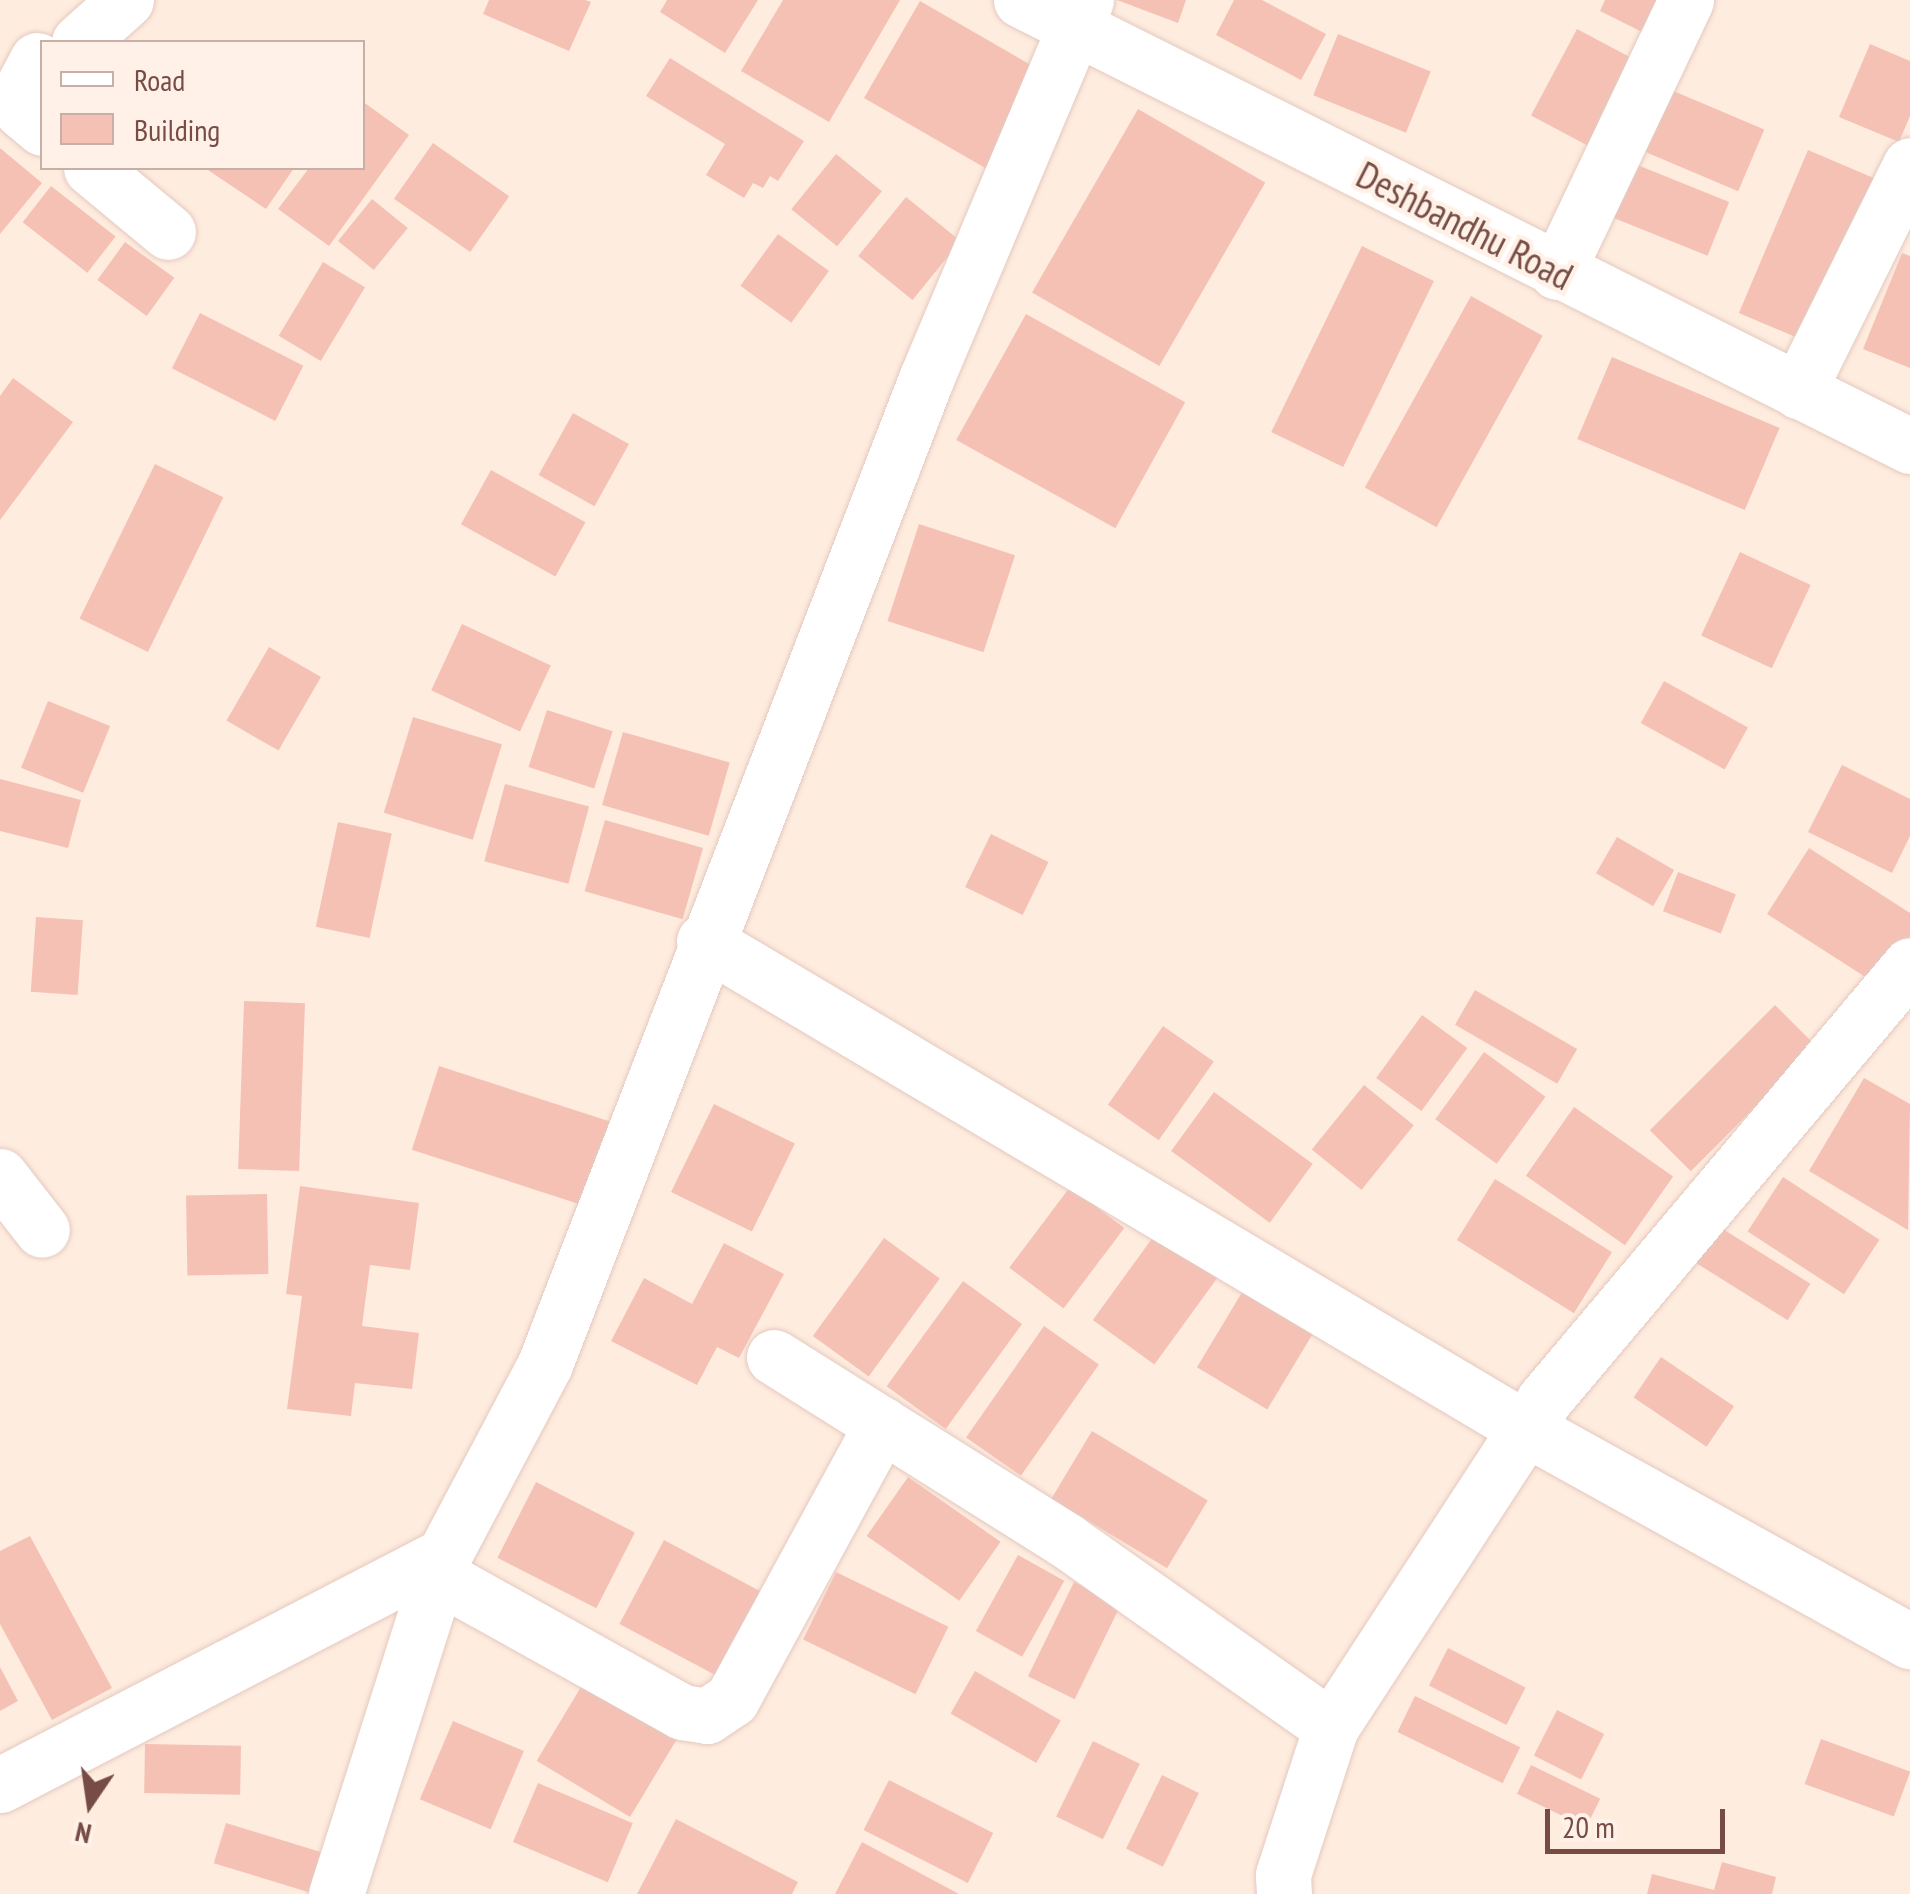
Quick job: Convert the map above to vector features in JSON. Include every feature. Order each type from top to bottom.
[{"type":"street","points":[[60,40],[126,0]]},
{"type":"street","name":"Deshbandhu Road","points":[[1021,0],[1081,14],[1558,272],[1910,446]]},
{"type":"street","points":[[1558,272],[1686,0]]},
{"type":"street","points":[[336,1894],[441,1565],[545,1364],[704,940],[926,379],[1081,14]]},
{"type":"street","points":[[40,52],[20,94],[22,110],[40,126]]},
{"type":"street","points":[[1798,391],[1910,165]]},
{"type":"street","points":[[92,170],[168,232]]},
{"type":"street","points":[[704,940],[1525,1428],[1910,1641]]},
{"type":"street","points":[[1284,1894],[1283,1875],[1331,1727],[1525,1428],[1910,965]]},
{"type":"street","points":[[0,1176],[42,1230]]},
{"type":"street","points":[[774,1357],[1067,1541],[1331,1727]]},
{"type":"street","points":[[441,1565],[682,1712],[707,1716],[732,1699],[882,1424]]},
{"type":"street","points":[[0,1785],[441,1565]]},
{"type":"building","points":[[489,0],[591,2],[569,51],[483,14]]},
{"type":"building","points":[[667,0],[758,0],[725,53],[660,12]]},
{"type":"building","points":[[783,0],[900,0],[829,122],[741,71]]},
{"type":"building","points":[[1117,0],[1186,0],[1178,23]]},
{"type":"building","points":[[1234,0],[1262,0],[1326,34],[1301,80],[1216,35]]},
{"type":"building","points":[[1605,0],[1663,0],[1646,34],[1600,11]]},
{"type":"building","points":[[920,1],[1045,73],[989,170],[864,98]]},
{"type":"building","points":[[1577,29],[1634,59],[1588,146],[1531,116]]},
{"type":"building","points":[[1338,34],[1431,71],[1406,133],[1313,95]]},
{"type":"building","points":[[1870,44],[1910,61],[1910,116],[1899,142],[1839,117]]},
{"type":"building","points":[[670,58],[804,141],[778,181],[770,176],[763,188],[753,183],[744,198],[706,175],[725,144],[646,96]]},
{"type":"building","points":[[1664,87],[1764,130],[1738,191],[1638,149]]},
{"type":"building","points":[[365,103],[409,135],[329,246],[278,209],[307,170],[365,170]]},
{"type":"building","points":[[1138,109],[1265,182],[1159,366],[1032,293]]},
{"type":"building","points":[[433,143],[509,196],[470,252],[394,199]]},
{"type":"building","points":[[0,148],[42,183],[0,234]]},
{"type":"building","points":[[1808,150],[1874,178],[1805,341],[1739,313]]},
{"type":"building","points":[[836,154],[882,191],[837,246],[791,209]]},
{"type":"building","points":[[1630,162],[1729,202],[1707,256],[1608,216]]},
{"type":"building","points":[[208,170],[293,170],[266,209]]},
{"type":"building","points":[[51,186],[116,236],[87,273],[23,222]]},
{"type":"building","points":[[906,197],[960,241],[913,300],[858,256]]},
{"type":"building","points":[[372,199],[408,228],[374,270],[338,241]]},
{"type":"building","points":[[778,234],[829,271],[791,323],[740,286]]},
{"type":"building","points":[[125,242],[174,278],[147,316],[97,280]]},
{"type":"building","points":[[1362,246],[1434,281],[1343,467],[1271,432]]},
{"type":"building","points":[[1902,253],[1910,256],[1910,368],[1863,349]]},
{"type":"building","points":[[323,262],[365,287],[321,361],[279,336]]},
{"type":"building","points":[[1471,296],[1543,336],[1437,527],[1365,488]]},
{"type":"building","points":[[200,313],[303,366],[275,421],[172,368]]},
{"type":"building","points":[[1026,314],[1185,402],[1115,528],[956,440]]},
{"type":"building","points":[[1612,357],[1780,428],[1745,510],[1577,439]]},
{"type":"building","points":[[13,378],[73,422],[0,520],[0,396]]},
{"type":"building","points":[[573,413],[629,444],[595,506],[539,475]]},
{"type":"building","points":[[155,464],[223,497],[148,652],[80,619]]},
{"type":"building","points":[[491,470],[585,522],[555,577],[461,524]]},
{"type":"building","points":[[919,524],[1015,555],[984,652],[887,621]]},
{"type":"building","points":[[1740,552],[1811,585],[1772,668],[1701,635]]},
{"type":"building","points":[[462,624],[551,665],[520,732],[431,690]]},
{"type":"building","points":[[269,647],[321,677],[278,751],[226,721]]},
{"type":"building","points":[[1664,681],[1748,728],[1725,770],[1641,723]]},
{"type":"building","points":[[48,701],[110,726],[83,793],[21,768]]},
{"type":"building","points":[[547,710],[613,731],[594,788],[528,767]]},
{"type":"building","points":[[413,717],[502,744],[473,840],[384,813]]},
{"type":"building","points":[[623,732],[730,763],[709,836],[602,805]]},
{"type":"building","points":[[1842,765],[1910,799],[1910,836],[1892,873],[1808,832]]},
{"type":"building","points":[[0,779],[81,800],[68,848],[0,831]]},
{"type":"building","points":[[505,784],[589,807],[568,884],[484,861]]},
{"type":"building","points":[[605,820],[703,848],[683,919],[585,891]]},
{"type":"building","points":[[338,822],[392,833],[370,938],[316,927]]},
{"type":"building","points":[[991,834],[1049,862],[1023,915],[965,887]]},
{"type":"building","points":[[1617,837],[1674,870],[1653,906],[1596,873]]},
{"type":"building","points":[[1809,848],[1910,913],[1910,936],[1878,985],[1767,914]]},
{"type":"building","points":[[1678,872],[1736,894],[1721,933],[1663,911]]},
{"type":"building","points":[[36,917],[83,920],[78,995],[31,992]]},
{"type":"building","points":[[1475,990],[1577,1049],[1557,1084],[1455,1025]]},
{"type":"building","points":[[244,1001],[305,1003],[299,1171],[238,1169]]},
{"type":"building","points":[[1775,1005],[1816,1046],[1691,1171],[1650,1130]]},
{"type":"building","points":[[1422,1015],[1467,1048],[1421,1111],[1376,1078]]},
{"type":"building","points":[[1163,1026],[1214,1062],[1159,1140],[1108,1105]]},
{"type":"building","points":[[1484,1052],[1545,1097],[1497,1164],[1435,1119]]},
{"type":"building","points":[[439,1066],[609,1121],[582,1205],[412,1150]]},
{"type":"building","points":[[1864,1078],[1910,1104],[1908,1230],[1809,1171]]},
{"type":"building","points":[[1364,1085],[1414,1125],[1362,1190],[1312,1150]]},
{"type":"building","points":[[1214,1092],[1313,1164],[1270,1223],[1171,1151]]},
{"type":"building","points":[[714,1104],[795,1143],[752,1232],[671,1192]]},
{"type":"building","points":[[1574,1107],[1673,1176],[1625,1245],[1526,1176]]},
{"type":"building","points":[[1783,1177],[1879,1240],[1844,1294],[1748,1232]]},
{"type":"building","points":[[1495,1179],[1612,1252],[1574,1313],[1457,1240]]},
{"type":"building","points":[[300,1186],[419,1203],[410,1270],[370,1265],[362,1326],[419,1333],[412,1389],[355,1383],[351,1416],[287,1409],[302,1296],[286,1294]]},
{"type":"building","points":[[1070,1187],[1124,1228],[1064,1309],[1009,1268]]},
{"type":"building","points":[[267,1194],[268,1274],[187,1275],[186,1195]]},
{"type":"building","points":[[1164,1222],[1225,1267],[1154,1365],[1093,1320]]},
{"type":"building","points":[[1718,1226],[1810,1284],[1788,1320],[1695,1262]]},
{"type":"building","points":[[884,1238],[940,1279],[869,1376],[813,1336]]},
{"type":"building","points":[[724,1243],[784,1274],[739,1358],[717,1347],[697,1385],[611,1341],[644,1278],[692,1304]]},
{"type":"building","points":[[1250,1279],[1320,1321],[1267,1410],[1197,1367]]},
{"type":"building","points":[[963,1281],[1022,1324],[946,1429],[887,1386]]},
{"type":"building","points":[[1044,1326],[1099,1364],[1021,1476],[966,1437]]},
{"type":"building","points":[[1661,1357],[1734,1406],[1707,1447],[1634,1398]]},
{"type":"building","points":[[1092,1431],[1208,1501],[1167,1568],[1051,1499]]},
{"type":"building","points":[[908,1477],[1001,1542],[959,1601],[867,1536]]},
{"type":"building","points":[[536,1482],[635,1532],[596,1608],[497,1558]]},
{"type":"building","points":[[30,1536],[112,1688],[52,1720],[0,1624],[0,1551]]},
{"type":"building","points":[[664,1540],[773,1598],[728,1682],[619,1624]]},
{"type":"building","points":[[1018,1555],[1064,1581],[1022,1657],[976,1631]]},
{"type":"building","points":[[836,1572],[948,1627],[915,1694],[803,1639]]},
{"type":"building","points":[[1074,1582],[1121,1605],[1075,1699],[1028,1676]]},
{"type":"building","points":[[1448,1648],[1526,1687],[1506,1725],[1429,1685]]},
{"type":"building","points":[[0,1667],[18,1701],[0,1711]]},
{"type":"building","points":[[975,1671],[1061,1720],[1036,1763],[950,1713]]},
{"type":"building","points":[[584,1682],[677,1738],[630,1817],[537,1761]]},
{"type":"building","points":[[1415,1696],[1520,1747],[1503,1783],[1397,1732]]},
{"type":"building","points":[[1557,1710],[1604,1734],[1581,1780],[1534,1755]]},
{"type":"building","points":[[453,1721],[524,1751],[491,1829],[420,1799]]},
{"type":"building","points":[[1821,1739],[1910,1771],[1894,1817],[1805,1784]]},
{"type":"building","points":[[1093,1741],[1140,1764],[1103,1839],[1056,1816]]},
{"type":"building","points":[[145,1744],[241,1746],[240,1795],[144,1793]]},
{"type":"building","points":[[1531,1765],[1600,1799],[1586,1828],[1517,1794]]},
{"type":"building","points":[[1162,1775],[1199,1793],[1163,1867],[1126,1849]]},
{"type":"building","points":[[889,1780],[993,1833],[968,1883],[864,1830]]},
{"type":"building","points":[[538,1783],[633,1823],[608,1882],[513,1842]]},
{"type":"building","points":[[676,1819],[798,1882],[792,1894],[637,1894]]},
{"type":"building","points":[[226,1823],[331,1855],[319,1894],[214,1863]]},
{"type":"building","points":[[862,1842],[959,1894],[835,1894]]},
{"type":"building","points":[[1722,1862],[1776,1877],[1772,1894],[1647,1894],[1652,1874],[1714,1890]]}]
